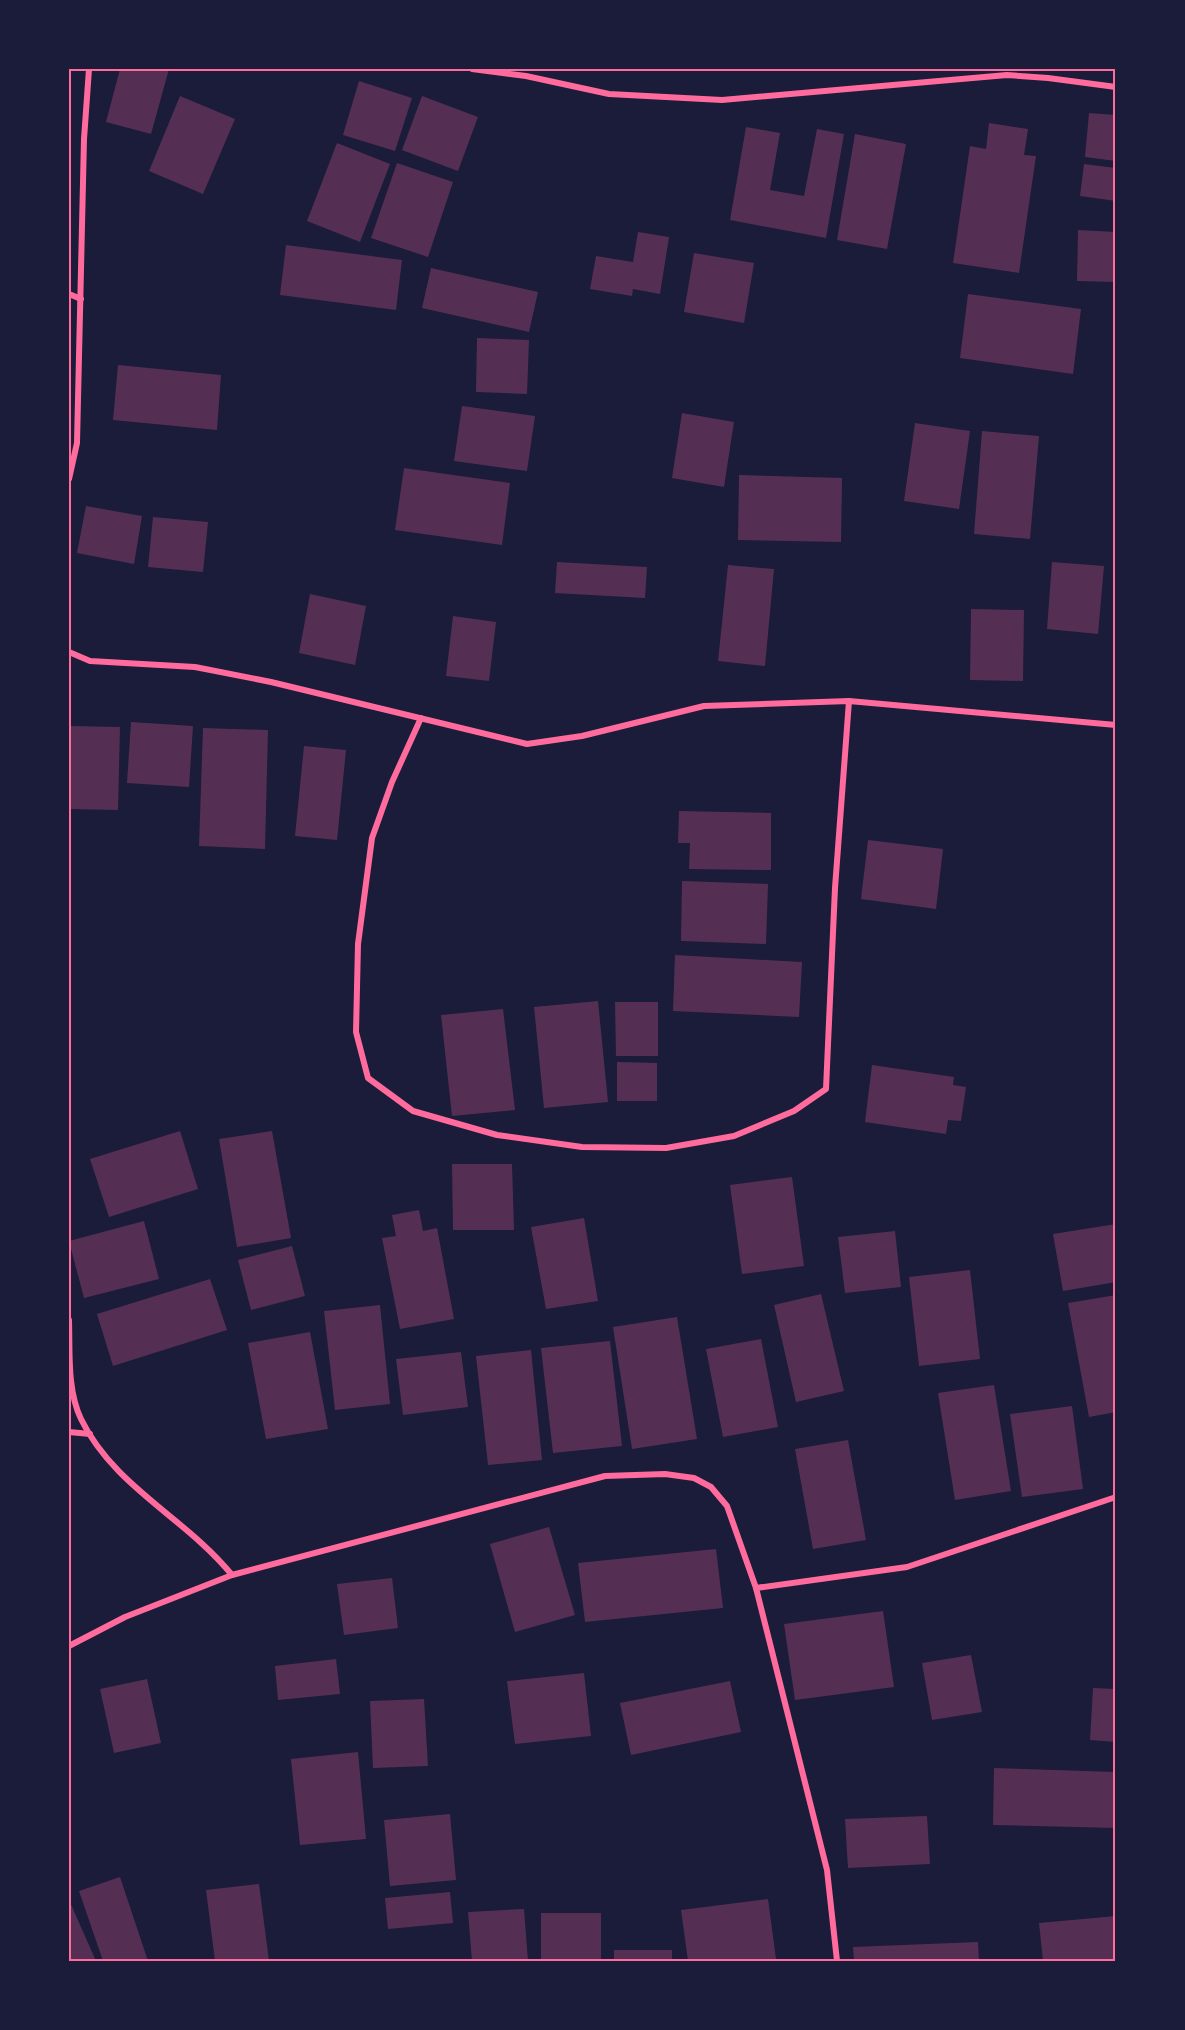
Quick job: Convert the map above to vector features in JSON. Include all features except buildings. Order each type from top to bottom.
[{"type":"street","points":[[69,479],[77,443],[84,139],[89,69]]},
{"type":"street","points":[[472,69],[526,76],[609,94],[722,100],[1007,72],[1116,87]]},
{"type":"street","points":[[523,69],[526,76]]},
{"type":"street","points":[[69,294],[81,299]]},
{"type":"street","points":[[69,652],[90,661],[195,667],[527,744],[582,736],[704,706],[849,702],[1116,726]]},
{"type":"street","points":[[421,718],[392,782],[372,838],[358,944],[356,1032],[368,1078],[413,1112],[497,1135],[582,1147],[666,1148],[734,1136],[794,1111],[826,1089],[835,888],[849,702]]},
{"type":"street","points":[[69,1320],[70,1374],[80,1418],[90,1434],[122,1478],[174,1517],[214,1554],[232,1575]]},
{"type":"street","points":[[69,1432],[90,1434]]},
{"type":"street","points":[[69,1646],[125,1617],[232,1575],[606,1476],[665,1474],[694,1478],[711,1487],[727,1506],[756,1588],[827,1870],[837,1961]]},
{"type":"street","points":[[756,1588],[907,1567],[1116,1497]]}]
